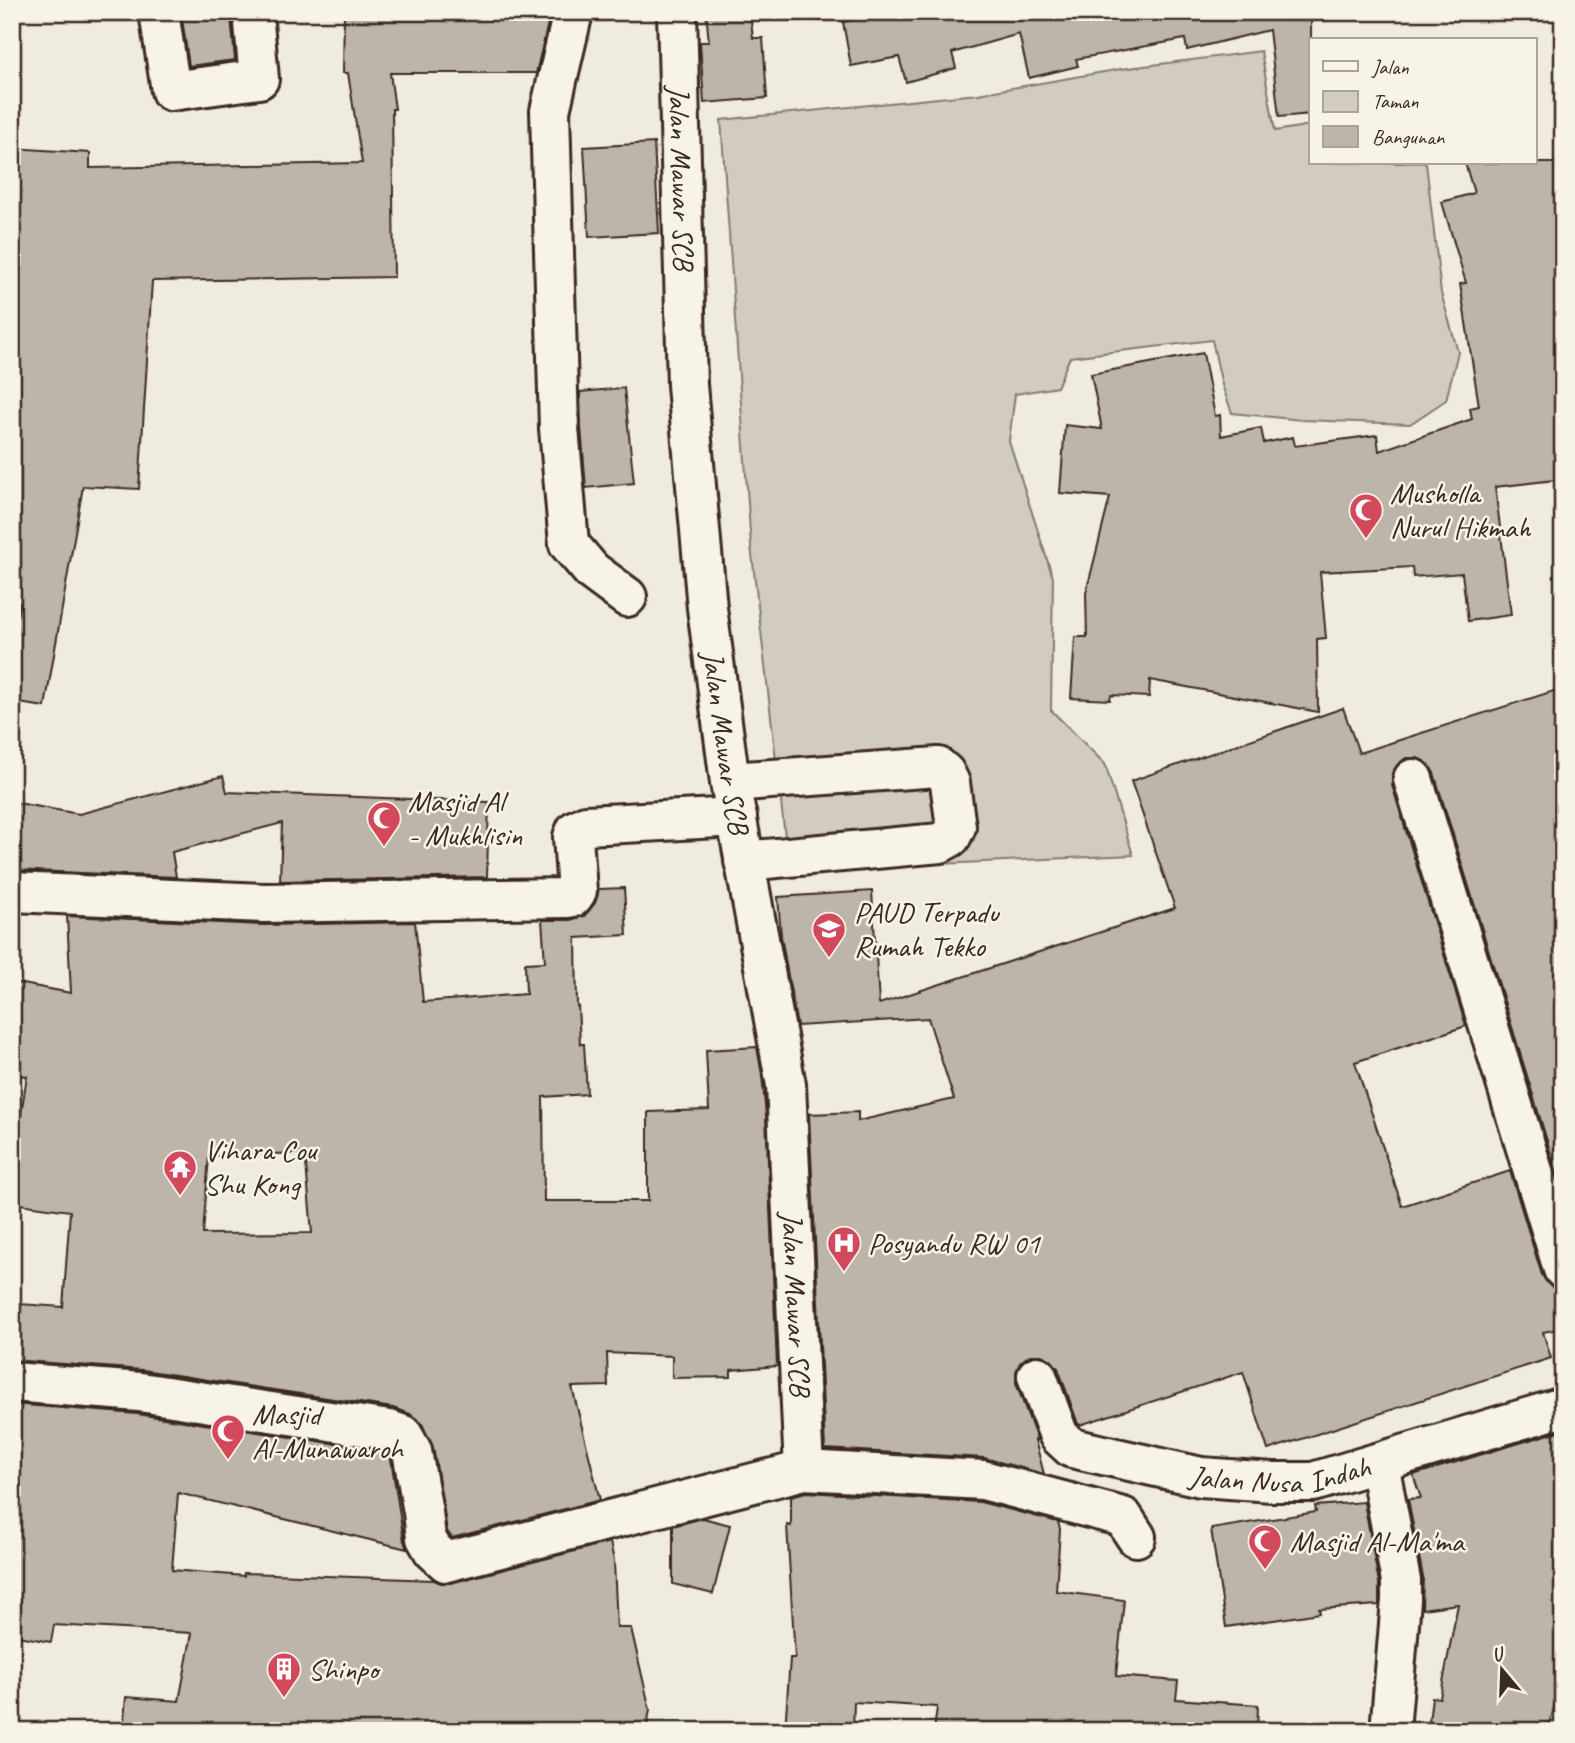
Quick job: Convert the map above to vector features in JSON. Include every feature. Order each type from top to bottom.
[{"type":"street","points":[[159,12],[171,90],[259,79],[253,12]]},
{"type":"street","points":[[573,12],[550,111],[559,428],[569,544],[592,571],[627,597]]},
{"type":"street","name":"Jalan Mawar SCB","points":[[677,12],[687,385],[707,608],[733,799],[786,1085],[804,1470]]},
{"type":"street","points":[[12,892],[264,903],[567,898],[573,897],[577,891],[573,837],[576,830],[586,825],[938,766],[950,782],[956,827],[951,837],[940,843],[744,860]]},
{"type":"street","points":[[1413,779],[1563,1269]]},
{"type":"street","name":"Jalan Nusa Indah","points":[[1037,1376],[1059,1436],[1072,1448],[1201,1476],[1272,1482],[1313,1482],[1563,1407]]},
{"type":"street","points":[[12,1382],[140,1392],[389,1430],[403,1435],[412,1451],[426,1538],[433,1550],[446,1562],[804,1470],[984,1480],[1123,1517],[1136,1538]]},
{"type":"street","points":[[1379,1463],[1401,1581],[1390,1731]]},
{"type":"green space","points":[[1261,51],[1275,131],[1309,125],[1309,164],[1426,164],[1441,293],[1458,352],[1446,400],[1410,424],[1302,420],[1232,413],[1222,385],[1212,340],[1070,357],[1057,387],[1015,394],[1009,441],[1053,578],[1051,710],[1105,764],[1133,855],[789,871],[751,546],[721,120],[978,94],[1121,69]]},
{"type":"building","points":[[706,12],[750,12],[753,38],[763,38],[767,98],[704,103],[700,42],[709,42]]},
{"type":"building","points":[[891,12],[1311,12],[1309,114],[1279,117],[1269,30],[1187,50],[1185,39],[1076,59],[1078,66],[1029,78],[1019,34],[952,53],[956,68],[906,82],[899,57],[851,66],[843,22]]},
{"type":"building","points":[[344,15],[549,16],[549,19],[536,73],[390,73],[395,109],[392,109],[394,277],[152,281],[139,489],[83,486],[45,707],[12,702],[12,643],[20,603],[12,601],[12,148],[90,153],[90,168],[362,163],[348,73],[343,73]]},
{"type":"building","points":[[231,17],[235,60],[189,66],[182,19]]},
{"type":"building","points":[[654,143],[659,233],[589,237],[584,147]]},
{"type":"building","points":[[1563,163],[1563,479],[1495,487],[1511,615],[1468,621],[1462,573],[1413,577],[1412,567],[1320,572],[1326,638],[1317,639],[1318,712],[1150,680],[1149,697],[1111,695],[1110,700],[1071,698],[1075,637],[1087,637],[1086,593],[1110,497],[1060,493],[1065,425],[1102,429],[1091,374],[1203,353],[1215,416],[1220,415],[1221,436],[1261,428],[1264,443],[1293,437],[1295,446],[1377,435],[1379,451],[1472,419],[1470,408],[1479,406],[1460,284],[1466,283],[1442,202],[1474,193],[1465,164]]},
{"type":"building","points":[[624,388],[634,483],[586,488],[580,392]]},
{"type":"building","points":[[1563,688],[1563,1193],[1434,773],[1427,763],[1417,758],[1406,758],[1398,764],[1392,773],[1392,785],[1466,1026],[1355,1062],[1402,1206],[1510,1171],[1542,1275],[1549,1285],[1563,1290],[1563,1328],[1543,1332],[1551,1358],[1268,1450],[1243,1372],[1080,1425],[1058,1368],[1051,1360],[1041,1355],[1030,1355],[1020,1363],[1016,1372],[1016,1383],[1037,1440],[1044,1474],[984,1458],[825,1449],[809,1114],[858,1112],[858,1121],[954,1099],[928,1018],[797,1026],[781,936],[778,897],[872,891],[879,1004],[1175,908],[1131,781],[1343,708],[1359,753]]},
{"type":"building","points":[[223,776],[227,792],[489,802],[487,877],[280,881],[282,823],[172,852],[176,877],[12,870],[12,802],[79,814]]},
{"type":"building","points":[[624,888],[627,935],[576,938],[577,1006],[580,1044],[584,1044],[587,1094],[543,1097],[544,1201],[648,1201],[648,1112],[709,1110],[706,1050],[757,1047],[766,1116],[777,1366],[731,1370],[731,1377],[672,1378],[672,1356],[607,1353],[608,1386],[572,1387],[600,1500],[452,1538],[447,1531],[433,1447],[422,1424],[410,1414],[393,1408],[143,1370],[12,1360],[12,1310],[19,1311],[20,1304],[63,1307],[70,1211],[12,1203],[12,1146],[16,1146],[27,1076],[12,1074],[12,982],[71,993],[67,916],[263,925],[415,922],[423,1002],[526,994],[525,963],[545,962],[542,920],[570,920],[584,916],[595,903],[599,889]],"holes":[[[305,1153],[312,1233],[203,1234],[209,1156]]]},
{"type":"building","points":[[12,1404],[137,1414],[388,1453],[407,1549],[178,1493],[172,1570],[244,1576],[244,1573],[434,1580],[451,1583],[610,1542],[614,1561],[617,1628],[631,1628],[650,1710],[646,1731],[123,1731],[126,1697],[179,1701],[192,1633],[54,1625],[51,1642],[12,1635]]},
{"type":"building","points":[[1563,1430],[1563,1702],[1556,1700],[1548,1731],[1428,1731],[1432,1697],[1440,1698],[1458,1604],[1422,1609],[1423,1577],[1408,1499],[1421,1498],[1413,1475]]},
{"type":"building","points":[[806,1492],[980,1502],[1058,1522],[1060,1529],[1056,1591],[1124,1600],[1116,1676],[1178,1681],[1176,1699],[1258,1705],[1257,1731],[934,1731],[937,1707],[854,1702],[853,1731],[785,1731],[790,1658],[795,1658],[787,1525],[791,1526],[791,1496]]},
{"type":"building","name":"Masjid Al-Ma'ma","points":[[1364,1502],[1379,1583],[1379,1605],[1319,1609],[1320,1613],[1226,1627],[1211,1529],[1316,1512],[1315,1506]]},
{"type":"building","points":[[703,1518],[730,1525],[713,1594],[673,1584],[673,1526]]},
{"type":"place","name":"Musholla Nurul Hikmah","points":[[1366,540]]},
{"type":"place","name":"Masjid Al - Mukhlisin","points":[[384,848]]},
{"type":"place","name":"PAUD Terpadu Rumah Tekko","points":[[829,959]]},
{"type":"place","name":"Vihara Cou Shu Kong","points":[[180,1197]]},
{"type":"place","name":"Posyandu RW 01","points":[[844,1273]]},
{"type":"place","name":"Masjid Al-Munawaroh","points":[[228,1461]]},
{"type":"place","name":"Masjid Al-Ma'ma","points":[[1265,1571]]},
{"type":"place","name":"Shinpo","points":[[284,1699]]}]
